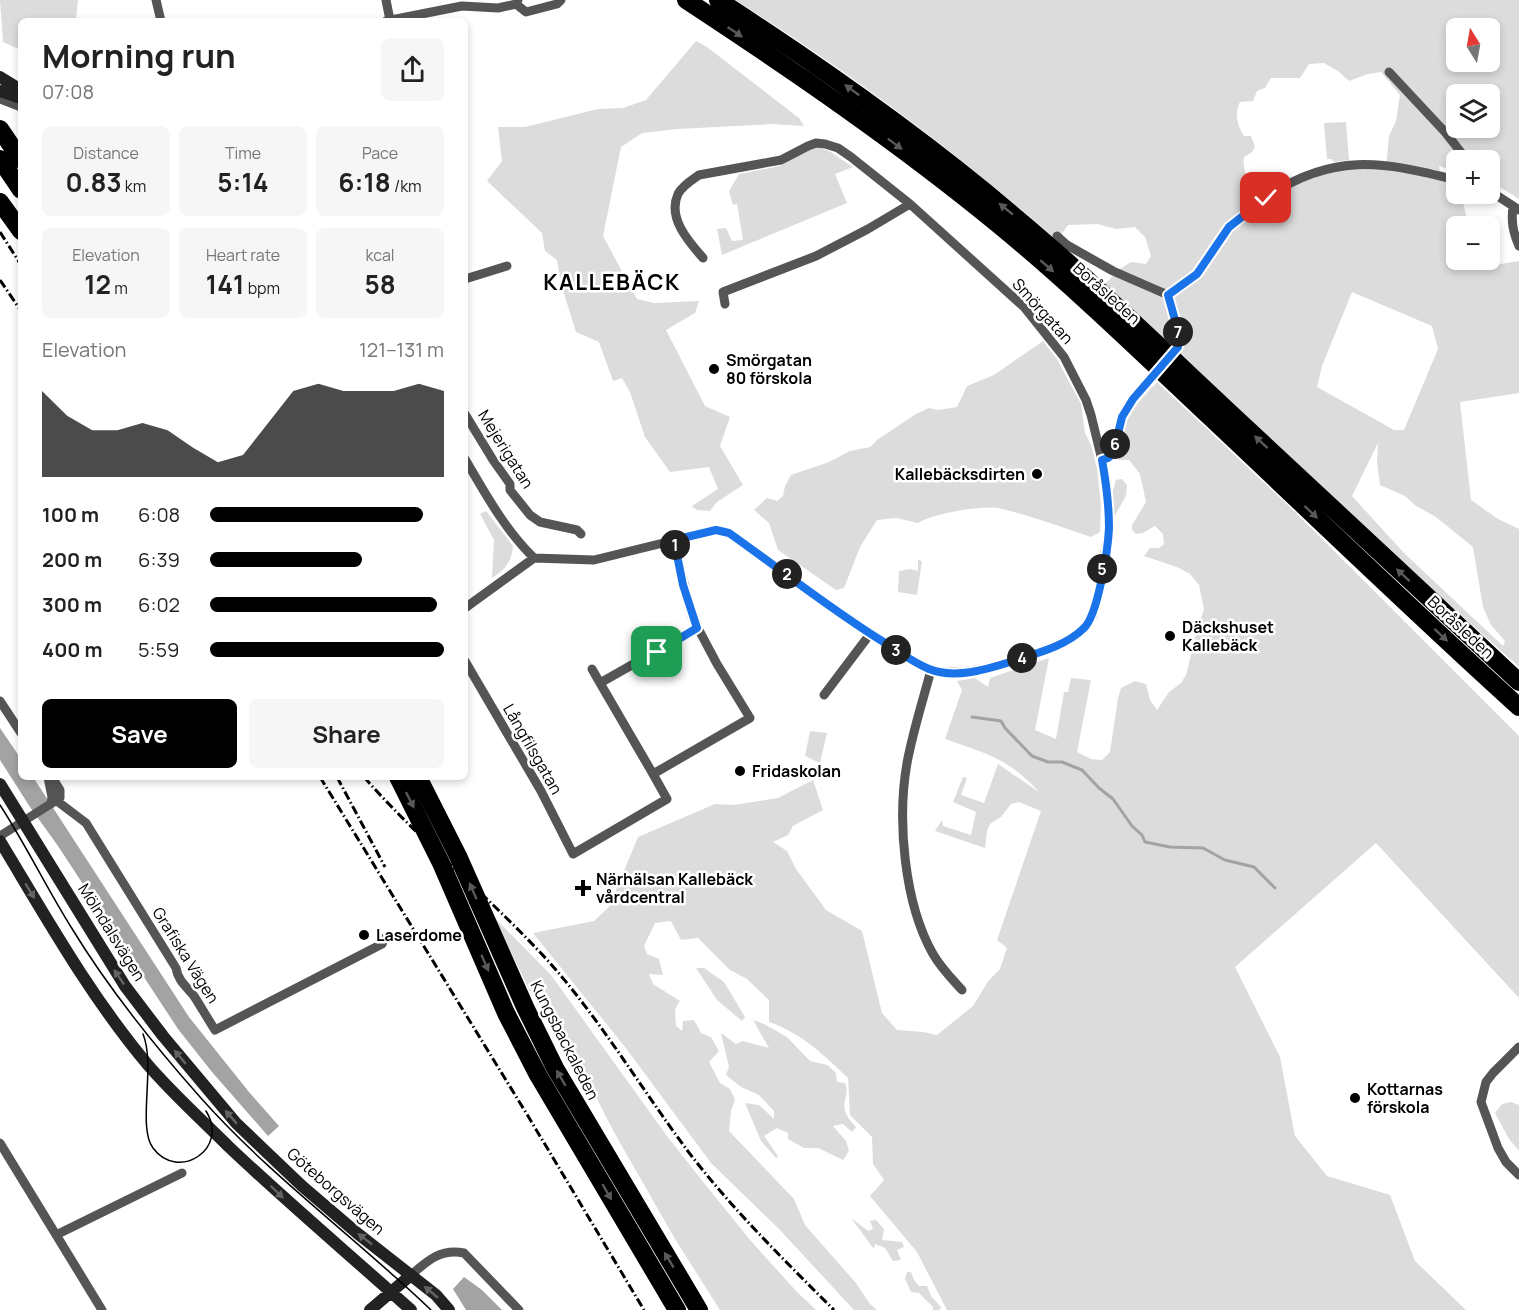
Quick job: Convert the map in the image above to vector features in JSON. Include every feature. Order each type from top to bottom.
[{"type":"highway","name":"Boråsleden","points":[[686,0],[836,100],[941,178],[1154,352]]},
{"type":"highway","name":"Boråsleden","points":[[718,0],[845,85],[952,166],[1063,258],[1154,352],[1473,666],[1519,706]]},
{"type":"highway","points":[[0,129],[18,156]]},
{"type":"highway","points":[[0,159],[18,186]]},
{"type":"highway","points":[[0,202],[18,227]]},
{"type":"highway","name":"Boråsleden","points":[[1182,379],[1519,682]]},
{"type":"highway","points":[[1473,666],[1519,718]]},
{"type":"highway","points":[[400,780],[441,863],[506,1012],[532,1064],[677,1310]]},
{"type":"highway","name":"Kungsbackaleden","points":[[420,780],[458,856],[496,945],[551,1060],[699,1310]]},
{"type":"main road","points":[[0,77],[18,88]]},
{"type":"main road","points":[[0,91],[16,101]]},
{"type":"main road","name":"Mölndalsvägen","points":[[0,784],[29,818],[103,952],[125,986],[208,1090]]},
{"type":"main road","points":[[0,838],[93,992],[149,1066],[181,1101],[287,1202],[411,1310]]},
{"type":"main road","name":"Göteborgsvägen","points":[[208,1090],[236,1123],[303,1186],[436,1295],[449,1310]]},
{"type":"main road","points":[[369,1310],[411,1275]]},
{"type":"street","points":[[156,0],[160,18]]},
{"type":"street","points":[[386,0],[388,18]]},
{"type":"street","points":[[399,18],[462,6],[498,8],[517,2],[526,12],[557,4],[561,0]]},
{"type":"street","points":[[1389,72],[1459,150]]},
{"type":"street","points":[[0,99],[16,101]]},
{"type":"street","points":[[0,105],[16,101]]},
{"type":"street","name":"Smörgatan","points":[[534,558],[594,560],[716,530],[729,533],[870,634],[931,670],[962,672],[990,668],[1064,642],[1075,636],[1093,616],[1108,535],[1108,508],[1102,460],[1086,400],[1064,357],[1024,307],[910,204],[838,148],[816,143],[781,160],[699,175],[688,183],[678,195],[676,208],[678,219],[687,239],[703,258]]},
{"type":"street","points":[[1168,295],[1197,274],[1221,236],[1238,219],[1274,192],[1314,173],[1345,164],[1373,163],[1446,178]]},
{"type":"street","points":[[1500,198],[1516,208],[1512,225],[1519,246]]},
{"type":"street","points":[[725,304],[723,292],[816,256],[868,230],[910,204]]},
{"type":"street","points":[[1057,236],[1067,245],[1113,271],[1168,295]]},
{"type":"street","points":[[468,278],[507,266]]},
{"type":"street","points":[[1102,460],[1113,454],[1122,417],[1133,399],[1178,347],[1177,327],[1168,295]]},
{"type":"street","name":"Mejerigatan","points":[[468,419],[510,484],[510,490],[530,515],[540,522],[577,530],[581,534]]},
{"type":"street","points":[[468,464],[507,526],[534,558],[468,606]]},
{"type":"street","points":[[592,669],[653,774],[750,718],[697,628],[683,585],[674,540]]},
{"type":"street","points":[[600,684],[697,628]]},
{"type":"street","points":[[824,696],[870,634]]},
{"type":"street","name":"Långfilsgatan","points":[[468,666],[541,791],[573,854],[667,799],[653,774]]},
{"type":"street","points":[[931,670],[907,763],[904,806],[905,851],[914,902],[922,930],[934,956],[962,990]]},
{"type":"street","points":[[0,701],[18,728]]},
{"type":"street","points":[[0,838],[54,802],[50,780]]},
{"type":"street","name":"Grafiska Vägen","points":[[54,802],[86,823],[176,968],[177,975],[186,989],[192,993],[215,1030],[382,944],[385,938]]},
{"type":"street","points":[[1519,1047],[1486,1082],[1481,1102],[1498,1148],[1506,1162],[1519,1175]]},
{"type":"street","points":[[0,1143],[102,1310]]},
{"type":"street","points":[[56,1235],[182,1173]]},
{"type":"street","points":[[411,1275],[437,1254],[464,1253],[519,1310]]},
{"type":"shaded area","points":[[0,0],[78,0],[76,18],[18,18],[18,49],[3,42]]},
{"type":"shaded area","points":[[735,0],[1519,0],[1519,199],[1500,187],[1500,150],[1446,150],[1446,168],[1439,166],[1442,180],[1446,181],[1446,204],[1463,204],[1466,216],[1446,216],[1446,270],[1500,270],[1500,264],[1519,261],[1519,393],[1460,402],[1471,500],[1498,519],[1519,529],[1519,667],[1382,544],[1104,285],[1120,269],[1131,262],[1146,264],[1151,256],[1145,237],[1135,227],[1116,229],[1097,224],[1068,225],[1057,240],[941,145],[819,55]],"holes":[[[1324,63],[1349,81],[1381,72],[1400,95],[1396,121],[1389,136],[1386,168],[1330,170],[1282,191],[1265,202],[1253,188],[1244,169],[1244,157],[1255,147],[1251,136],[1244,136],[1240,128],[1237,119],[1238,106],[1240,102],[1253,101],[1257,91],[1265,88],[1271,78],[1300,78],[1309,64]],[[1352,292],[1432,326],[1438,349],[1404,430],[1394,430],[1317,387],[1322,366]],[[1378,443],[1377,462],[1380,485],[1405,496],[1473,547],[1483,607],[1491,625],[1505,641],[1503,646],[1404,553],[1352,496]]]},
{"type":"shaded area","points":[[696,41],[799,118],[804,126],[771,124],[642,133],[621,147],[603,236],[637,299],[654,303],[699,301],[695,313],[666,330],[705,406],[730,417],[720,446],[743,485],[717,502],[710,511],[697,510],[692,506],[718,489],[709,467],[670,472],[645,437],[630,392],[622,378],[613,381],[599,342],[576,332],[561,284],[557,260],[545,251],[542,233],[487,181],[502,161],[498,127],[525,127],[598,109],[623,108],[646,100]]},
{"type":"shaded area","points":[[1346,122],[1349,160],[1334,162],[1327,159],[1324,123]]},
{"type":"shaded area","points":[[817,147],[829,151],[853,167],[835,174],[847,203],[722,255],[717,229],[726,228],[732,241],[743,240],[737,204],[733,205],[729,191],[739,174],[780,166],[800,153]]},
{"type":"shaded area","points":[[1043,341],[1057,359],[1081,404],[1085,433],[1097,468],[1101,506],[1100,532],[1091,537],[1021,514],[990,507],[945,514],[918,523],[896,518],[877,520],[860,547],[844,588],[836,590],[778,550],[769,523],[754,510],[767,498],[777,501],[783,496],[791,475],[829,462],[850,451],[870,447],[916,414],[929,408],[938,410],[957,407],[967,386],[994,375]]},
{"type":"shaded area","points":[[1157,382],[1292,509],[1519,736],[1519,998],[1376,843],[1235,967],[1280,1057],[1295,1136],[1327,1176],[1390,1195],[1415,1261],[1466,1310],[947,1310],[917,1252],[870,1196],[884,1180],[873,1164],[872,1137],[850,1115],[848,1078],[802,1038],[769,1022],[769,1000],[747,979],[730,970],[698,938],[681,940],[671,921],[655,923],[644,946],[647,954],[659,959],[663,975],[649,974],[653,984],[680,1001],[675,1009],[676,1026],[682,1031],[683,1021],[694,1020],[701,1033],[711,1037],[719,1051],[709,1062],[720,1083],[730,1089],[735,1100],[731,1111],[729,1131],[794,1199],[805,1225],[877,1310],[854,1310],[780,1230],[711,1163],[625,1047],[533,933],[594,921],[609,907],[638,837],[715,804],[734,805],[778,798],[813,780],[823,810],[793,826],[788,835],[773,842],[787,851],[796,869],[826,910],[862,931],[882,1013],[897,1030],[937,1035],[973,1006],[989,980],[1000,969],[1007,948],[997,940],[1041,811],[1019,802],[1011,804],[1001,817],[990,824],[985,848],[935,831],[942,820],[943,826],[971,835],[976,812],[953,802],[963,777],[967,778],[961,795],[984,803],[998,764],[1039,792],[1007,764],[985,753],[945,739],[962,690],[957,681],[975,678],[988,687],[990,678],[1049,658],[1035,730],[1056,739],[1064,692],[1068,692],[1071,678],[1091,680],[1077,752],[1091,759],[1102,760],[1110,752],[1121,688],[1135,681],[1146,684],[1150,700],[1157,710],[1169,692],[1181,683],[1186,675],[1204,609],[1199,585],[1190,574],[1177,567],[1144,556],[1150,548],[1159,548],[1164,544],[1163,534],[1155,526],[1143,533],[1136,534],[1132,530],[1132,525],[1146,502],[1140,474],[1129,460],[1119,460],[1117,449],[1122,428],[1128,417]]},
{"type":"shaded area","points":[[1122,479],[1127,485],[1126,496],[1114,517],[1112,494],[1116,480]]},
{"type":"shaded area","points":[[486,511],[513,546],[507,565],[492,578],[494,540],[480,514]]},
{"type":"shaded area","points":[[918,560],[922,561],[917,595],[898,592],[899,571],[910,569],[918,571]]},
{"type":"shaded area","points":[[0,728],[18,755],[18,780],[35,780],[189,1017],[279,1126],[268,1136],[178,1029],[0,760]]},
{"type":"shaded area","points":[[810,731],[827,733],[820,763],[805,756]]},
{"type":"shaded area","points":[[493,916],[551,975],[667,1136],[704,1183],[751,1241],[816,1310],[720,1310],[675,1239],[615,1134],[567,1041],[532,995]]},
{"type":"shaded area","points":[[696,968],[704,968],[724,982],[745,1017],[742,1021],[717,1000]]},
{"type":"shaded area","points":[[753,1020],[787,1037],[810,1061],[827,1065],[836,1073],[837,1082],[845,1083],[847,1089],[844,1107],[849,1119],[856,1127],[852,1132],[843,1124],[833,1126],[846,1141],[849,1151],[843,1160],[818,1148],[804,1148],[788,1139],[788,1133],[777,1128],[764,1136],[778,1156],[776,1158],[761,1141],[745,1103],[759,1105],[774,1119],[774,1111],[759,1095],[741,1087],[726,1075],[729,1067],[721,1033],[736,1044],[743,1041],[769,1048]]},
{"type":"shaded area","points":[[1511,1102],[1519,1105],[1519,1151],[1509,1139],[1495,1113],[1502,1104]]},
{"type":"shaded area","points":[[851,1218],[868,1231],[873,1229],[870,1221],[876,1220],[884,1229],[882,1240],[902,1242],[904,1247],[897,1250],[901,1260],[893,1261],[885,1248],[875,1244],[874,1249]]},
{"type":"shaded area","points":[[907,1272],[911,1272],[919,1286],[927,1286],[931,1296],[941,1307],[940,1310],[933,1310],[933,1307],[919,1293],[911,1292],[905,1279]]},
{"type":"shaded area","points":[[464,1277],[482,1290],[502,1310],[466,1310],[453,1289]]},
{"type":"waterway","points":[[972,717],[1001,721],[1032,756],[1048,762],[1062,762],[1082,770],[1113,799],[1145,842],[1170,847],[1203,848],[1225,860],[1254,867],[1275,888]]},
{"type":"tram line","points":[[0,805],[85,950],[148,1036],[182,1077],[255,1153],[431,1310]]},
{"type":"tram line","points":[[143,1034],[148,1062],[147,1126],[153,1148],[163,1158],[175,1162],[198,1157],[211,1138],[212,1125],[206,1111]]},
{"type":"railway","points":[[0,232],[18,260]]},
{"type":"railway","points":[[0,280],[18,307]]},
{"type":"railway","points":[[322,780],[644,1310]]},
{"type":"railway","points":[[339,780],[385,867]]},
{"type":"railway","points":[[367,780],[409,825],[550,963],[586,1008],[687,1150],[721,1192],[834,1310]]},
{"type":"place","name":"Smörgatan 80 förskola","points":[[714,369]]},
{"type":"place","name":"Kallebäcksdirten","points":[[1037,474]]},
{"type":"place","name":"Däckshuset Kallebäck","points":[[1170,636]]},
{"type":"place","name":"Fridaskolan","points":[[740,771]]},
{"type":"place","name":"Närhälsan Kallebäck vårdcentral","points":[[583,888]]},
{"type":"place","name":"Laserdome","points":[[364,935]]},
{"type":"place","name":"Kottarnas förskola","points":[[1355,1098]]},
{"type":"district","name":"KALLEBÄCK","points":[[612,282]]},
{"type":"route","points":[[657,652],[697,628],[683,585],[674,540],[716,530],[729,533],[862,629],[931,670],[962,672],[990,668],[1029,656],[1075,636],[1093,616],[1108,535],[1107,493],[1102,460],[1113,454],[1122,417],[1133,399],[1178,347],[1177,327],[1168,295],[1190,281],[1229,227],[1266,198]]}]
